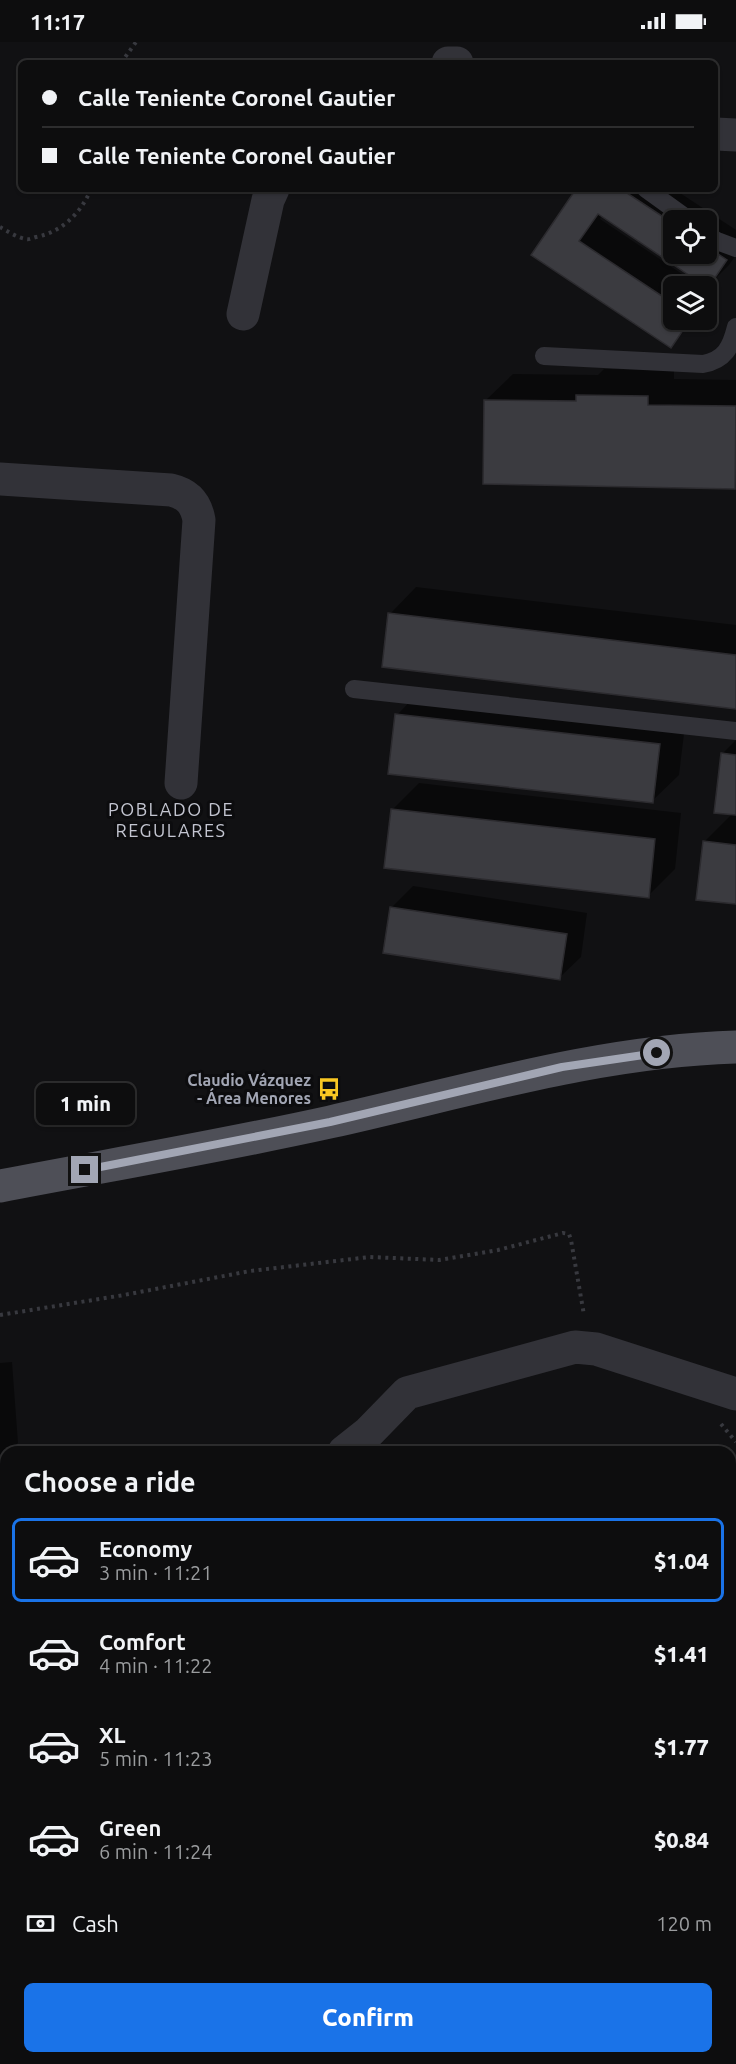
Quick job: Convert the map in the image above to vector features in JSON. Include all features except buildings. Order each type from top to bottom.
[{"type":"main road","points":[[0,1186],[330,1122],[562,1067],[633,1056],[736,1047]]},
{"type":"street","points":[[718,134],[736,135]]},
{"type":"street","points":[[243,314],[272,192]]},
{"type":"street","points":[[0,479],[171,490],[188,497],[194,504],[199,520],[181,783]]},
{"type":"street","points":[[352,1446],[368,1433],[407,1393],[575,1347],[589,1348],[736,1394]]},
{"type":"lane","points":[[650,192],[675,210]]},
{"type":"lane","points":[[717,241],[736,248]]},
{"type":"lane","points":[[544,356],[703,364],[713,362],[729,349],[736,327]]},
{"type":"lane","points":[[354,689],[736,731]]},
{"type":"path","points":[[123,60],[136,42]]},
{"type":"path","points":[[0,227],[26,239],[44,236],[74,216],[85,202],[89,192]]},
{"type":"path","points":[[0,1314],[250,1271],[370,1257],[439,1260],[498,1250],[563,1233],[569,1234],[572,1239],[589,1348]]},
{"type":"place","name":"Claudio Vázquez - Área Menores","points":[[329,1089]]},
{"type":"district","name":"POBLADO DE REGULARES","points":[[171,820]]},
{"type":"route","points":[[85,1170],[330,1122],[562,1067],[657,1053]]}]
